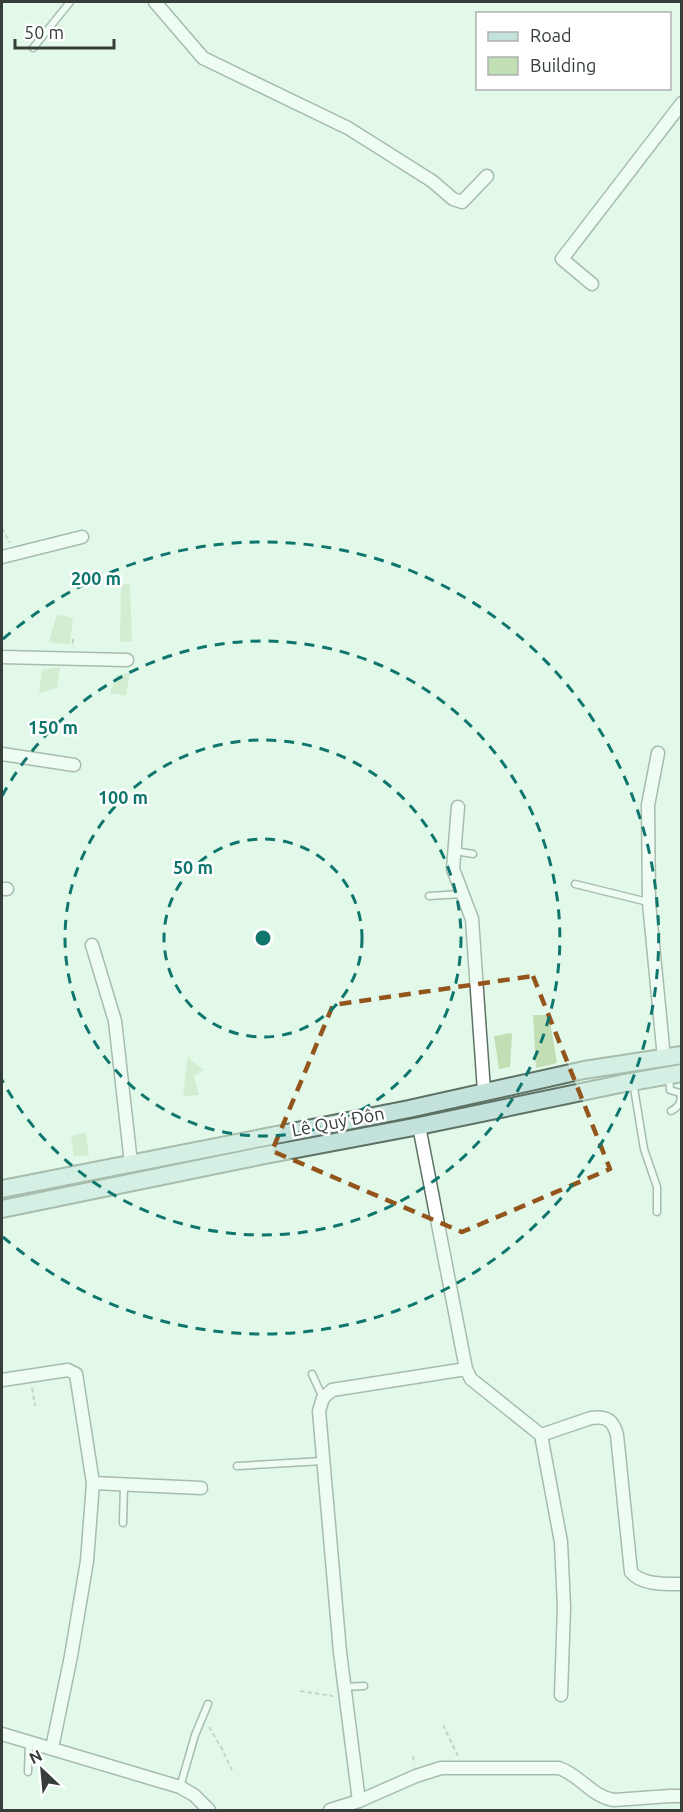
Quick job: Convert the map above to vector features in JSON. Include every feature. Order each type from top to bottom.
[{"type":"main road","name":"Lê Quý Đôn","points":[[2,1189],[408,1109],[584,1070],[681,1055]]},
{"type":"main road","name":"Lê Quý Đôn","points":[[2,1209],[675,1074]]},
{"type":"main road","points":[[256,1138],[260,1156]]},
{"type":"street","points":[[155,2],[203,57],[348,128],[432,181],[453,198],[462,202],[487,176]]},
{"type":"street","points":[[592,284],[561,259],[681,103]]},
{"type":"street","points":[[6,556],[82,537]]},
{"type":"street","points":[[2,657],[127,660]]},
{"type":"street","points":[[658,753],[648,804],[649,903],[664,1058]]},
{"type":"street","points":[[2,754],[74,765]]},
{"type":"street","points":[[458,807],[453,869],[472,919],[484,1091]]},
{"type":"street","points":[[92,945],[115,1022],[131,1163]]},
{"type":"street","points":[[419,1126],[466,1369],[471,1379],[541,1435],[561,1542],[564,1607],[561,1695]]},
{"type":"street","points":[[359,1801],[344,1692],[319,1411],[323,1398],[332,1390],[466,1369]]},
{"type":"street","points":[[2,1380],[68,1370],[76,1374],[93,1483],[87,1561],[52,1748]]},
{"type":"street","points":[[541,1435],[598,1417],[611,1421],[615,1425],[630,1568],[634,1576],[642,1581],[681,1584]]},
{"type":"street","points":[[93,1483],[201,1488]]},
{"type":"street","points":[[2,1734],[180,1787],[194,1795],[208,1810]]},
{"type":"street","points":[[330,1810],[359,1801],[427,1772],[441,1768],[464,1767],[559,1768],[578,1778],[596,1794],[606,1799],[681,1796]]},
{"type":"lane","points":[[33,48],[70,2]]},
{"type":"lane","points":[[454,851],[473,854]]},
{"type":"lane","points":[[575,884],[649,903]]},
{"type":"lane","points":[[429,896],[463,894]]},
{"type":"lane","points":[[671,1111],[680,1104],[681,1096],[680,1093],[670,1090],[675,1074]]},
{"type":"lane","points":[[632,1082],[644,1149],[657,1187],[657,1212]]},
{"type":"lane","points":[[312,1374],[323,1398]]},
{"type":"lane","points":[[237,1466],[324,1461]]},
{"type":"lane","points":[[123,1522],[124,1484]]},
{"type":"lane","points":[[344,1692],[364,1686]]},
{"type":"lane","points":[[180,1787],[195,1735],[208,1704]]},
{"type":"lane","points":[[28,1772],[29,1742]]},
{"type":"path","points":[[2,528],[10,541],[6,556]]},
{"type":"path","points":[[30,1376],[35,1406]]},
{"type":"path","points":[[300,1691],[344,1692]]},
{"type":"path","points":[[201,1718],[213,1732],[232,1770]]},
{"type":"path","points":[[443,1725],[464,1767]]},
{"type":"highlighted area","points":[[533,976],[610,1169],[462,1232],[272,1151],[333,1005]]},
{"type":"building","points":[[121,584],[130,584],[132,641],[120,642]]},
{"type":"building","points":[[57,614],[73,618],[70,645],[49,642]]},
{"type":"building","points":[[60,667],[57,688],[39,693],[42,670]]},
{"type":"building","points":[[130,673],[126,696],[110,693],[116,675]]},
{"type":"building","points":[[533,1015],[549,1015],[557,1063],[536,1068]]},
{"type":"building","points":[[512,1033],[510,1067],[499,1069],[494,1036]]},
{"type":"building","points":[[188,1054],[190,1059],[204,1070],[194,1076],[199,1095],[183,1096]]},
{"type":"building","points":[[86,1132],[89,1155],[74,1157],[71,1136]]}]
